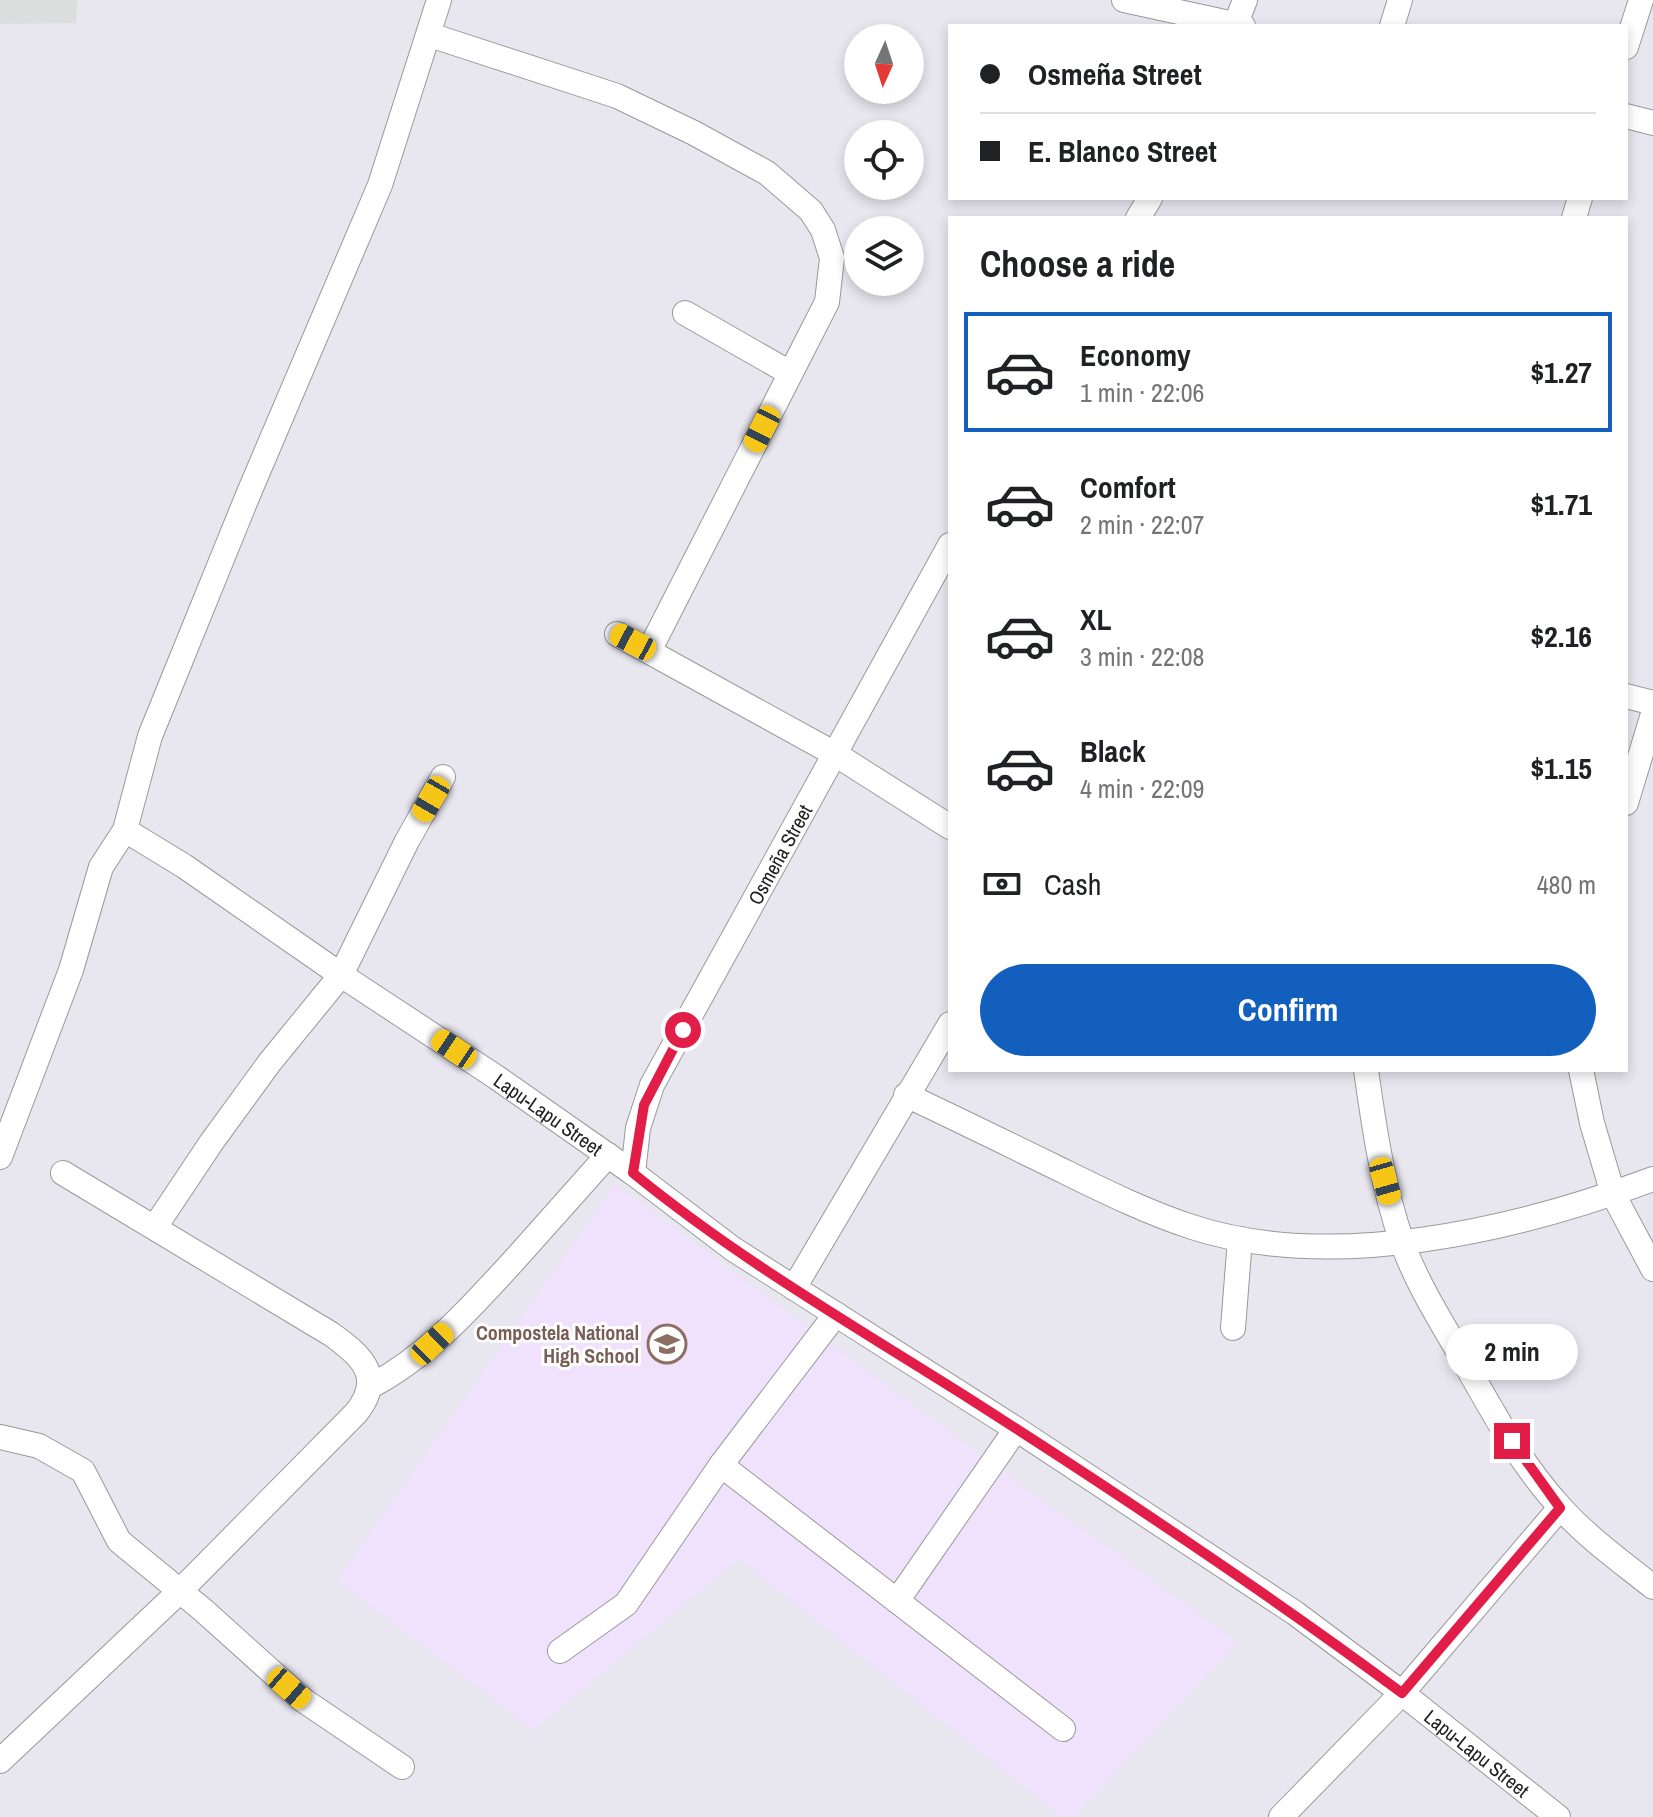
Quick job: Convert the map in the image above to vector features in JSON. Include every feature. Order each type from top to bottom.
[{"type":"street","points":[[0,1157],[71,970],[101,867],[125,830],[150,736],[380,185],[439,0]]},
{"type":"street","points":[[1124,0],[1233,24]]},
{"type":"street","points":[[1238,24],[1245,0]]},
{"type":"street","points":[[1393,24],[1400,0]]},
{"type":"street","points":[[1628,41],[1641,0]]},
{"type":"street","points":[[430,35],[617,96],[694,133],[767,173],[811,211],[823,230],[832,258],[827,302],[649,651]]},
{"type":"street","points":[[1628,117],[1653,123]]},
{"type":"street","points":[[685,313],[790,373]]},
{"type":"street","name":"Osmeña Street","points":[[633,1173],[638,1128],[652,1085],[948,549]]},
{"type":"street","points":[[617,634],[835,754],[948,826]]},
{"type":"street","points":[[1628,697],[1653,703]]},
{"type":"street","points":[[1628,796],[1653,714]]},
{"type":"street","points":[[155,1227],[261,1073],[341,975],[407,841],[443,777]]},
{"type":"street","name":"Lapu-Lapu Street","points":[[125,830],[196,874],[496,1077],[633,1173],[704,1229],[1295,1613],[1558,1817]]},
{"type":"street","points":[[794,1288],[948,1027]]},
{"type":"street","points":[[1366,1072],[1385,1181],[1403,1244],[1439,1318],[1485,1398],[1560,1508],[1602,1547],[1653,1587]]},
{"type":"street","points":[[1581,1072],[1592,1123],[1613,1194],[1653,1269]]},
{"type":"street","points":[[906,1095],[1149,1211],[1240,1239],[1307,1246],[1403,1244],[1478,1229],[1613,1194],[1653,1179]]},
{"type":"street","points":[[371,1386],[398,1372],[483,1295],[608,1155]]},
{"type":"street","points":[[0,1761],[180,1591],[356,1413],[366,1401],[371,1386],[366,1368],[355,1351],[331,1334],[63,1173]]},
{"type":"street","points":[[1233,1328],[1240,1239]]},
{"type":"street","points":[[560,1651],[626,1604],[721,1465],[836,1314]]},
{"type":"street","points":[[897,1601],[1016,1429]]},
{"type":"street","points":[[0,1437],[39,1446],[83,1471],[119,1541],[303,1700],[402,1767]]},
{"type":"street","points":[[721,1465],[1063,1729]]},
{"type":"street","points":[[1281,1817],[1402,1693],[1560,1508]]},
{"type":"shaded area","points":[[0,0],[77,0],[76,23],[0,24]]},
{"type":"shaded area","name":"Compostela National High School","points":[[615,1184],[1238,1642],[1074,1817],[1062,1817],[739,1559],[534,1730],[337,1580]]},
{"type":"place","name":"Compostela National High School","points":[[667,1344]]},
{"type":"route","points":[[683,1030],[644,1105],[633,1173],[733,1249],[1188,1541],[1295,1613],[1402,1693],[1560,1508],[1512,1441]]}]
